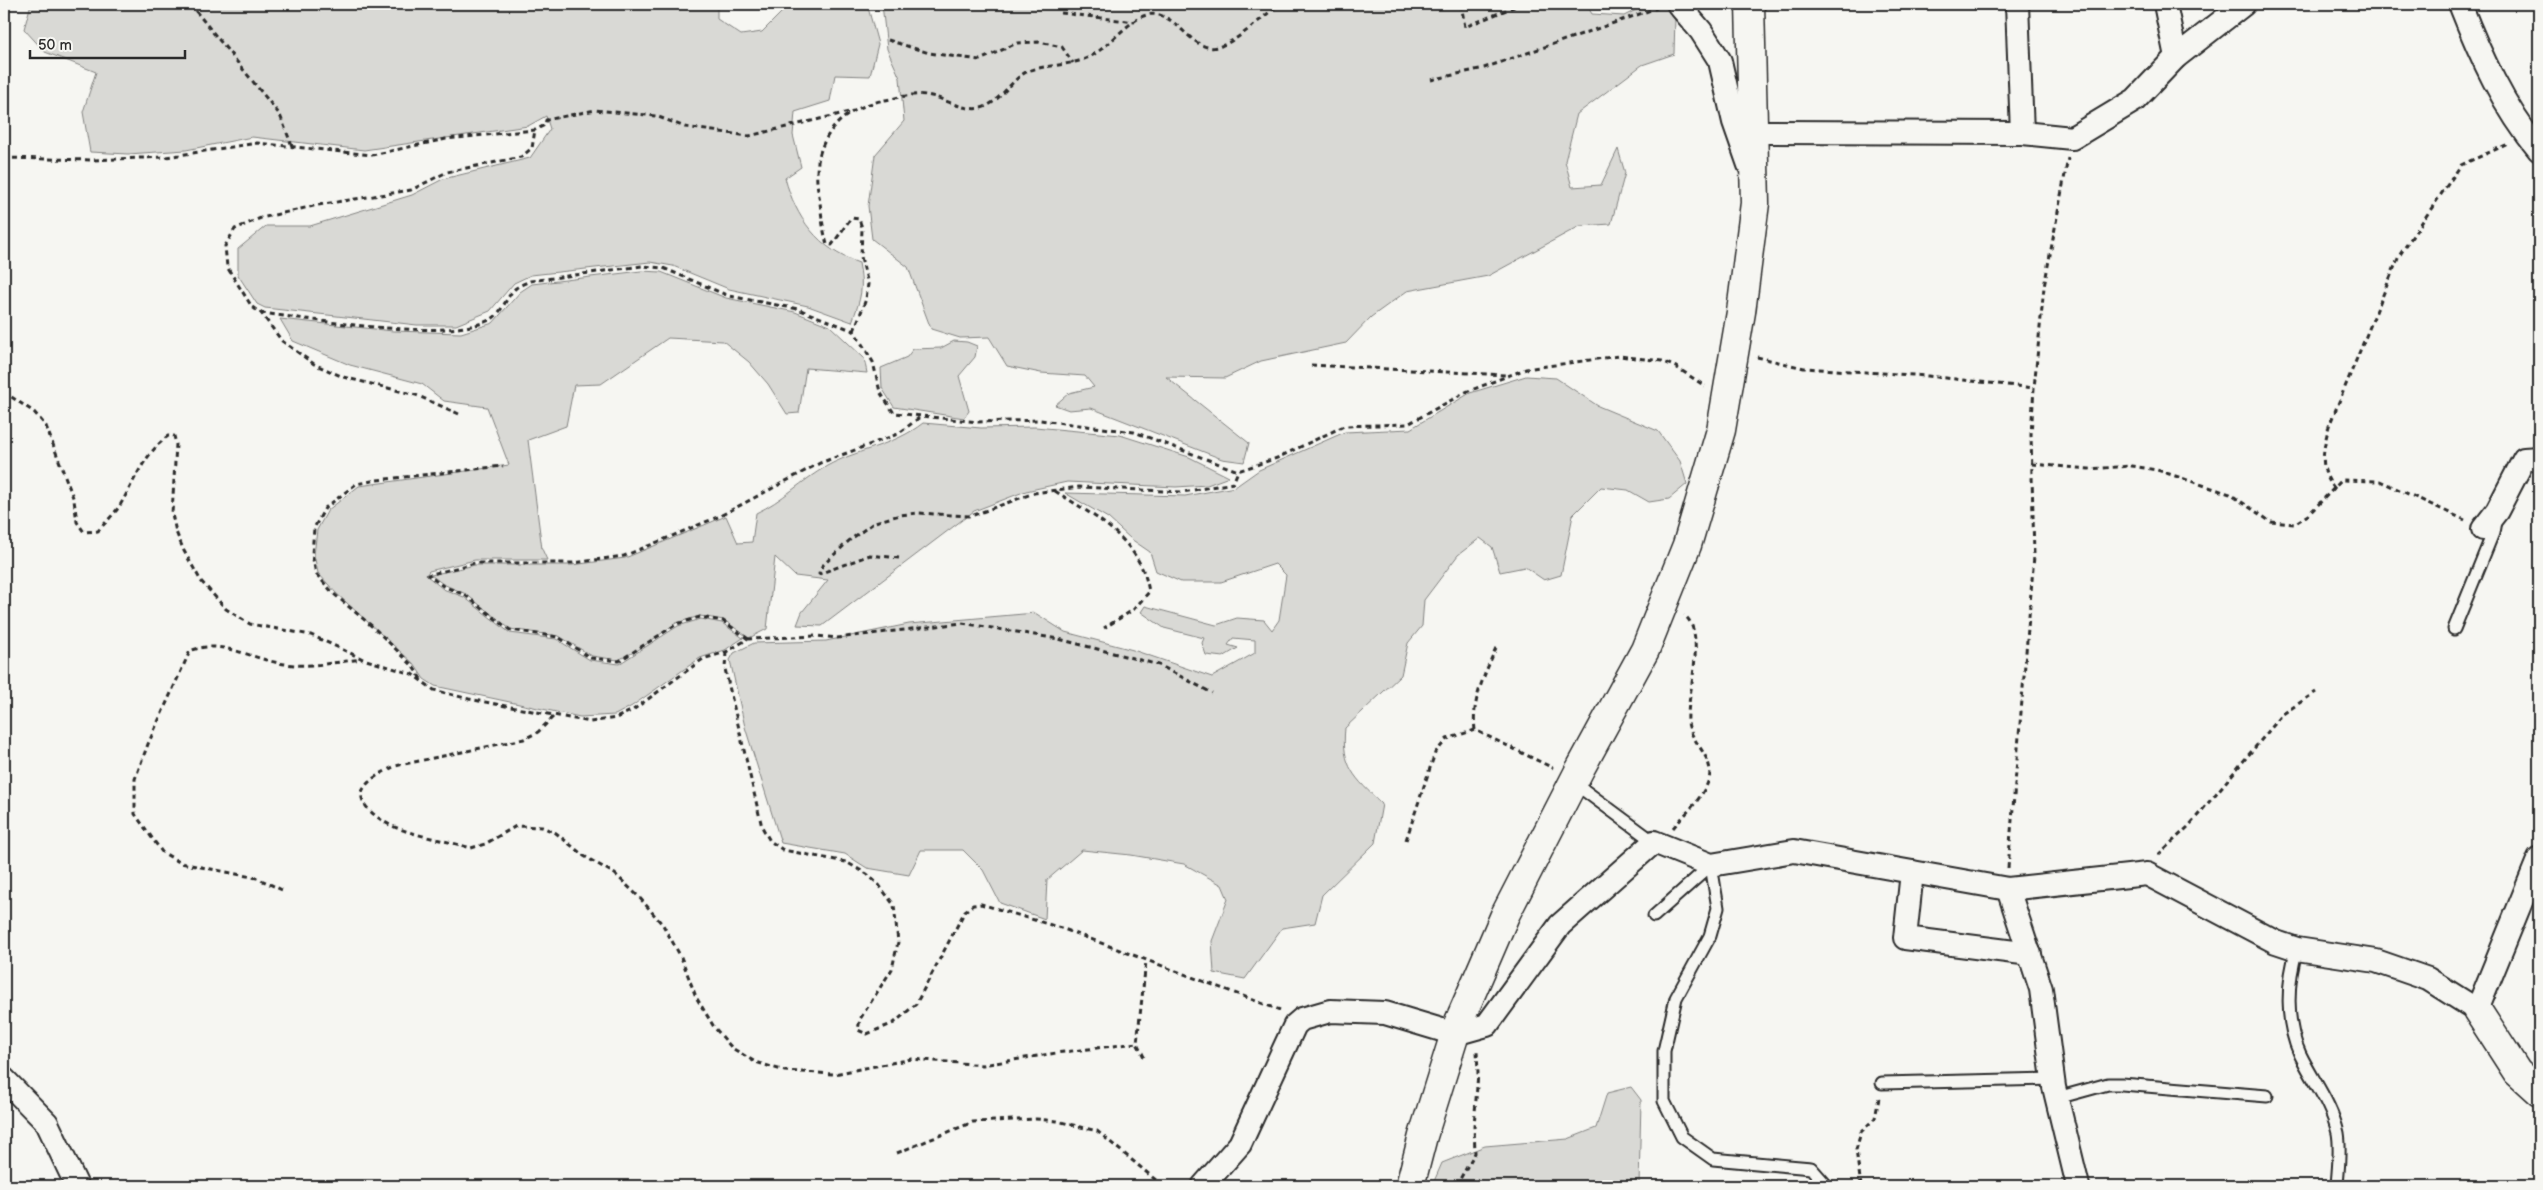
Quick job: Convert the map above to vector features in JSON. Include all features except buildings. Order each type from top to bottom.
[{"type":"street","points":[[1410,1186],[1423,1136],[1466,1031],[1505,915],[1573,782],[1646,650],[1692,528],[1721,430],[1755,203],[1750,4]]},
{"type":"street","points":[[2018,4],[2022,133]]},
{"type":"street","points":[[2164,4],[2176,57]]},
{"type":"street","points":[[1754,132],[2022,133],[2072,138],[2134,100],[2176,57],[2244,4]]},
{"type":"street","points":[[2460,4],[2471,32],[2506,103],[2533,143]]},
{"type":"street","points":[[1669,5],[1701,31],[1720,61],[1734,122],[1754,182]]},
{"type":"street","points":[[2483,529],[2497,511],[2524,459],[2539,458]]},
{"type":"street","points":[[1202,1186],[1240,1144],[1298,1022],[1330,1011],[1385,1013],[1466,1031],[1486,1025],[1560,925],[1657,843],[1711,865],[1794,851],[2008,889],[2147,874],[2276,942],[2297,949],[2376,961],[2428,979],[2476,1010],[2517,1072],[2539,1092]]},
{"type":"street","points":[[2476,1010],[2539,858]]},
{"type":"street","points":[[1912,872],[1905,938],[2030,954]]},
{"type":"street","points":[[2008,889],[2042,989],[2055,1088],[2078,1186]]},
{"type":"street","points":[[4,1079],[47,1124],[77,1186]]},
{"type":"lane","points":[[2454,629],[2493,533],[2497,511]]},
{"type":"lane","points":[[1573,782],[1657,843]]},
{"type":"lane","points":[[1654,916],[1711,865]]},
{"type":"lane","points":[[1711,865],[1718,908],[1710,936],[1676,998],[1664,1051],[1664,1101],[1682,1137],[1713,1159],[1811,1168],[1827,1186]]},
{"type":"lane","points":[[2297,949],[2291,967],[2289,996],[2294,1034],[2300,1052],[2330,1106],[2338,1134],[2337,1186]]},
{"type":"lane","points":[[1882,1083],[2055,1088],[2122,1084],[2267,1096]]},
{"type":"path","points":[[190,4],[280,115],[292,147]]},
{"type":"path","points":[[4,158],[91,160],[166,158],[256,143],[372,155],[446,139],[535,130],[545,125],[546,120],[596,110],[656,116],[685,127],[748,136],[852,111],[868,104],[925,95],[967,108],[981,108],[997,98],[1028,71],[1073,63],[1088,58],[1142,17],[1157,14],[1173,21],[1192,38],[1205,46],[1220,47],[1279,4]]},
{"type":"path","points":[[1462,4],[1465,27],[1521,4]]},
{"type":"path","points":[[1432,80],[1484,68],[1669,5]]},
{"type":"path","points":[[1061,13],[1136,22]]},
{"type":"path","points":[[888,40],[929,53],[980,60],[1017,43],[1039,42],[1062,47],[1073,63]]},
{"type":"path","points":[[852,111],[834,125],[822,147],[817,173],[827,244],[832,245],[851,218],[859,219],[862,228],[861,257],[868,284],[866,299],[854,331]]},
{"type":"path","points":[[459,414],[416,395],[343,377],[314,364],[282,341],[261,313],[252,307],[227,267],[225,246],[235,229],[261,218],[309,207],[411,190],[447,172],[521,157],[532,148],[535,130]]},
{"type":"path","points":[[2008,889],[2008,854],[2034,556],[2032,464],[2034,388],[2044,287],[2072,138]]},
{"type":"path","points":[[2335,489],[2328,481],[2322,467],[2322,452],[2329,426],[2398,256],[2461,165],[2533,143]]},
{"type":"path","points":[[261,313],[392,328],[446,330],[467,327],[494,317],[516,288],[530,281],[642,266],[663,268],[729,296],[798,309],[854,331],[873,362],[880,392],[894,413],[920,418],[978,422],[1040,420],[1134,432],[1238,471],[1277,458],[1344,426],[1408,424],[1466,392],[1526,369],[1618,356],[1662,361],[1676,367],[1714,391],[1726,395]]},
{"type":"path","points":[[1752,356],[1804,368],[1928,376],[2034,388]]},
{"type":"path","points":[[1311,365],[1509,375]]},
{"type":"path","points":[[4,392],[34,412],[46,426],[74,500],[77,522],[84,532],[98,531],[117,509],[158,443],[168,436],[174,436],[176,444],[172,514],[176,532],[201,581],[226,609],[250,624],[311,636],[363,659],[412,674],[434,690],[460,697],[590,722],[616,718],[633,710],[703,660],[726,652],[748,639],[817,636],[837,638],[962,623],[1059,639],[1159,665],[1212,693]]},
{"type":"path","points":[[748,639],[723,621],[700,617],[677,624],[619,661],[592,658],[558,637],[510,630],[465,595],[443,586],[428,575],[475,563],[573,563],[624,556],[720,516],[820,462],[898,434],[920,418]]},
{"type":"path","points":[[2032,464],[2088,469],[2132,466],[2157,470],[2230,494],[2271,522],[2294,524],[2308,515],[2342,480],[2380,481],[2483,529]]},
{"type":"path","points":[[423,681],[412,665],[334,594],[316,574],[312,554],[314,528],[326,508],[356,484],[503,466]]},
{"type":"path","points":[[899,558],[870,555],[819,574],[822,566],[851,538],[876,522],[900,515],[918,513],[971,516],[1034,493],[1079,487],[1183,492],[1233,483],[1238,471]]},
{"type":"path","points":[[1054,490],[1108,524],[1131,547],[1147,578],[1149,592],[1133,610],[1104,628]]},
{"type":"path","points":[[1657,843],[1700,797],[1709,778],[1708,761],[1688,724],[1694,659],[1694,630],[1686,616],[1663,604]]},
{"type":"path","points":[[1475,730],[1473,713],[1477,694],[1497,645]]},
{"type":"path","points":[[282,890],[257,878],[181,863],[162,852],[135,814],[135,779],[148,744],[190,651],[203,646],[215,646],[284,664],[314,666],[363,659]]},
{"type":"path","points":[[726,652],[725,669],[762,827],[770,841],[784,850],[846,862],[867,874],[879,885],[894,905],[898,942],[892,969],[860,1019],[858,1030],[867,1034],[894,1023],[916,1004],[965,911],[973,905],[981,904],[1052,926],[1146,960],[1282,1012],[1298,1022]]},
{"type":"path","points":[[2138,875],[2188,827],[2283,714],[2316,692]]},
{"type":"path","points":[[554,716],[538,732],[524,739],[395,766],[376,776],[363,789],[361,798],[366,807],[390,824],[471,848],[485,844],[516,826],[542,827],[556,833],[584,856],[615,874],[639,897],[663,925],[681,957],[696,997],[714,1027],[732,1048],[755,1062],[785,1071],[834,1074],[912,1059],[983,1065],[1056,1053],[1137,1043]]},
{"type":"path","points":[[1406,840],[1435,753],[1447,739],[1475,730],[1543,762],[1573,782]]},
{"type":"path","points":[[1144,1058],[1137,1043],[1146,960]]},
{"type":"path","points":[[1456,1186],[1475,1153],[1478,1073],[1466,1031]]},
{"type":"path","points":[[1861,1186],[1856,1150],[1861,1132],[1875,1118],[1882,1083]]},
{"type":"path","points":[[897,1154],[973,1122],[1036,1119],[1057,1121],[1097,1131],[1163,1186]]},
{"type":"shaded area","points":[[31,4],[717,4],[717,19],[741,35],[762,32],[790,4],[867,4],[878,44],[870,76],[835,75],[830,101],[795,112],[793,135],[801,167],[785,178],[795,206],[811,230],[832,249],[844,257],[859,263],[861,293],[852,322],[808,306],[729,289],[673,266],[650,262],[531,275],[514,283],[490,311],[456,325],[417,325],[265,308],[257,304],[238,275],[238,249],[266,226],[310,226],[412,195],[443,179],[530,158],[550,129],[546,116],[528,126],[364,150],[252,137],[186,150],[128,154],[90,152],[83,112],[96,72],[45,52],[24,29]]},
{"type":"shaded area","points":[[882,4],[1586,4],[1592,14],[1624,16],[1648,4],[1670,4],[1675,17],[1674,54],[1642,65],[1577,114],[1565,161],[1572,187],[1601,185],[1618,149],[1625,173],[1611,224],[1580,226],[1488,276],[1407,291],[1371,317],[1346,343],[1261,361],[1225,378],[1166,377],[1249,443],[1244,462],[1222,459],[1091,408],[1069,410],[1055,405],[1069,393],[1094,387],[1085,376],[1041,373],[1007,366],[989,337],[960,338],[931,329],[908,267],[872,239],[868,206],[875,155],[904,121],[900,78],[887,49]]},
{"type":"shaded area","points":[[641,271],[661,272],[726,298],[795,312],[830,326],[864,358],[867,373],[806,368],[799,413],[787,414],[768,384],[749,362],[723,341],[668,338],[601,384],[574,385],[566,426],[528,440],[542,549],[547,560],[475,560],[429,571],[426,575],[443,589],[464,597],[510,633],[556,639],[590,660],[619,664],[678,626],[701,619],[722,623],[743,638],[725,650],[700,658],[632,706],[615,715],[580,717],[435,686],[424,679],[414,664],[336,593],[318,573],[314,555],[317,530],[328,510],[359,486],[509,465],[487,407],[444,401],[422,384],[350,365],[293,341],[280,319],[393,331],[461,333],[493,323],[520,292],[532,284]]},
{"type":"shaded area","points":[[954,341],[967,342],[977,346],[975,357],[959,376],[969,411],[964,418],[894,407],[882,388],[881,368],[907,357],[913,349],[941,348]]},
{"type":"shaded area","points":[[1526,376],[1556,378],[1598,406],[1658,431],[1680,461],[1687,484],[1669,499],[1649,502],[1628,490],[1601,487],[1573,515],[1561,575],[1544,580],[1525,567],[1500,572],[1492,547],[1480,538],[1458,555],[1424,600],[1422,626],[1408,643],[1401,675],[1345,728],[1345,753],[1352,771],[1364,787],[1382,804],[1375,843],[1322,895],[1315,923],[1282,928],[1245,979],[1214,973],[1212,941],[1228,899],[1222,885],[1184,864],[1131,855],[1082,850],[1047,880],[1045,919],[1000,903],[983,870],[963,850],[921,850],[909,875],[867,868],[845,854],[781,843],[745,727],[730,660],[734,653],[754,643],[826,641],[909,624],[1035,613],[1065,632],[1133,650],[1212,677],[1255,653],[1255,640],[1233,638],[1228,645],[1238,648],[1223,657],[1206,655],[1202,643],[1204,638],[1164,628],[1141,612],[1145,606],[1216,625],[1237,618],[1264,620],[1272,630],[1279,620],[1286,575],[1275,564],[1221,582],[1181,582],[1156,571],[1150,552],[1131,539],[1108,518],[1065,493],[1185,496],[1235,487],[1259,470],[1345,432],[1410,429],[1470,393]]},
{"type":"shaded area","points":[[923,423],[981,428],[1035,427],[1120,435],[1189,457],[1229,477],[1207,485],[1176,487],[1067,482],[1026,491],[974,511],[822,626],[797,625],[802,612],[828,580],[795,576],[775,557],[767,629],[749,638],[724,620],[700,616],[676,623],[638,650],[618,660],[592,656],[559,636],[510,629],[466,594],[443,584],[431,575],[475,565],[572,565],[625,558],[726,516],[738,543],[752,542],[756,513],[775,503],[827,466],[900,437]]},
{"type":"shaded area","points":[[1631,1087],[1641,1100],[1639,1186],[1432,1186],[1442,1163],[1485,1146],[1568,1139],[1596,1128],[1607,1093]]}]
